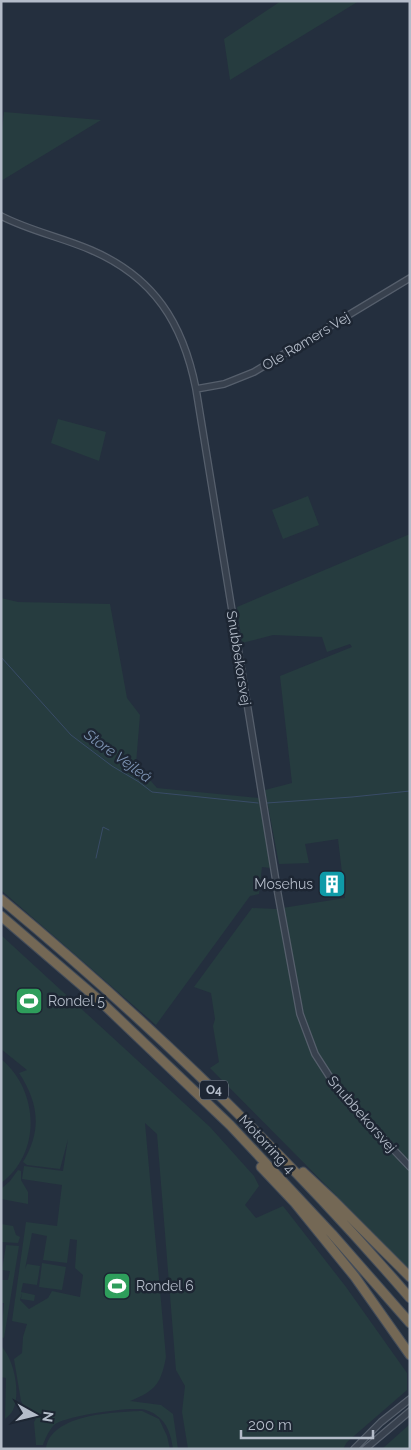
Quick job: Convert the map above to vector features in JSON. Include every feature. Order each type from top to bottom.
[{"type":"highway","name":"Motorring 4","points":[[1,899],[109,992],[246,1121],[410,1298]]},
{"type":"highway","name":"Motorring 4","points":[[1,916],[154,1051],[236,1132],[332,1234],[410,1323]]},
{"type":"highway","name":"O4","points":[[154,1051],[185,1087],[294,1203],[355,1277],[410,1355]]},
{"type":"highway","name":"O4","points":[[246,1121],[333,1200],[410,1277]]},
{"type":"street","name":"Snubbekorsvej","points":[[1,216],[40,233],[89,249],[111,260],[138,279],[152,292],[179,331],[187,350],[196,389],[278,894],[300,1014],[315,1054],[336,1086],[410,1167]]},
{"type":"street","name":"Ole Rømers Vej","points":[[196,389],[224,384],[254,372],[410,278]]},
{"type":"street","points":[[354,1449],[410,1399]]},
{"type":"street","points":[[365,1449],[410,1411]]},
{"type":"green space","points":[[281,1],[359,1],[230,80],[224,39]]},
{"type":"green space","points":[[4,112],[101,120],[1,181],[1,139]]},
{"type":"green space","points":[[58,419],[106,432],[99,461],[51,443]]},
{"type":"green space","points":[[308,496],[319,525],[283,539],[272,510]]},
{"type":"green space","points":[[410,534],[410,1270],[210,1068],[219,1062],[213,1026],[215,1019],[211,993],[194,987],[252,908],[276,909],[345,898],[338,839],[305,844],[309,863],[279,864],[265,790],[292,783],[280,676],[352,647],[350,644],[327,652],[322,637],[273,635],[242,643],[237,607]]},
{"type":"green space","points":[[1,598],[18,602],[110,604],[127,698],[140,715],[136,764],[157,788],[259,798],[271,868],[262,867],[259,894],[250,896],[156,1025],[1,890]]},
{"type":"green space","points":[[1,935],[210,1127],[254,1176],[259,1186],[245,1205],[256,1218],[283,1206],[346,1287],[407,1373],[407,1390],[347,1442],[343,1449],[188,1449],[182,1412],[185,1386],[176,1370],[157,1134],[145,1123],[166,1357],[162,1374],[156,1385],[145,1394],[130,1401],[161,1405],[173,1414],[178,1449],[173,1449],[168,1430],[160,1418],[150,1411],[138,1409],[71,1418],[54,1425],[43,1445],[36,1445],[34,1422],[36,1419],[29,1416],[21,1401],[14,1359],[22,1353],[23,1337],[27,1324],[12,1321],[26,1222],[57,1226],[62,1185],[22,1179],[24,1166],[63,1171],[68,1139],[60,1169],[27,1165],[23,1162],[33,1139],[36,1117],[31,1095],[19,1073],[27,1070],[1,1049]],"holes":[[[32,1233],[47,1236],[43,1260],[67,1263],[70,1239],[77,1240],[75,1268],[83,1275],[80,1297],[52,1291],[48,1298],[29,1309],[20,1300],[22,1293],[21,1299],[34,1301],[35,1295],[21,1292],[23,1283],[37,1285],[40,1266],[27,1264],[25,1269]]]},
{"type":"green space","points":[[1,1059],[14,1072],[23,1087],[29,1104],[31,1121],[29,1139],[24,1155],[14,1170],[1,1183]]},
{"type":"green space","points":[[18,1170],[21,1171],[21,1180],[28,1192],[28,1204],[1,1199],[1,1189]]},
{"type":"green space","points":[[1,1224],[13,1226],[16,1235],[20,1237],[18,1243],[1,1242]]},
{"type":"green space","points":[[6,1245],[19,1246],[4,1338],[1,1337],[4,1303],[1,1303],[1,1280],[8,1280],[10,1271],[2,1270]]},
{"type":"green space","points":[[42,1263],[66,1267],[62,1290],[39,1287]]},
{"type":"green space","points":[[1,1346],[13,1367],[16,1386],[13,1410],[5,1419],[6,1378],[1,1377]]},
{"type":"green space","points":[[142,1411],[159,1419],[167,1436],[170,1449],[46,1449],[50,1437],[59,1428],[71,1422],[101,1414]]},
{"type":"green space","points":[[410,1424],[410,1449],[382,1449]]},
{"type":"waterway","name":"Store Vejleå","points":[[1,657],[71,735],[112,766],[152,792],[258,803]]},
{"type":"waterway","name":"Store Vejleå","points":[[267,803],[410,791]]},
{"type":"waterway","points":[[96,858],[103,827],[109,830]]},
{"type":"place","name":"Mosehus","points":[[332,884]]},
{"type":"place","name":"Rondel 5","points":[[29,1001]]},
{"type":"place","name":"Rondel 6","points":[[117,1286]]}]
